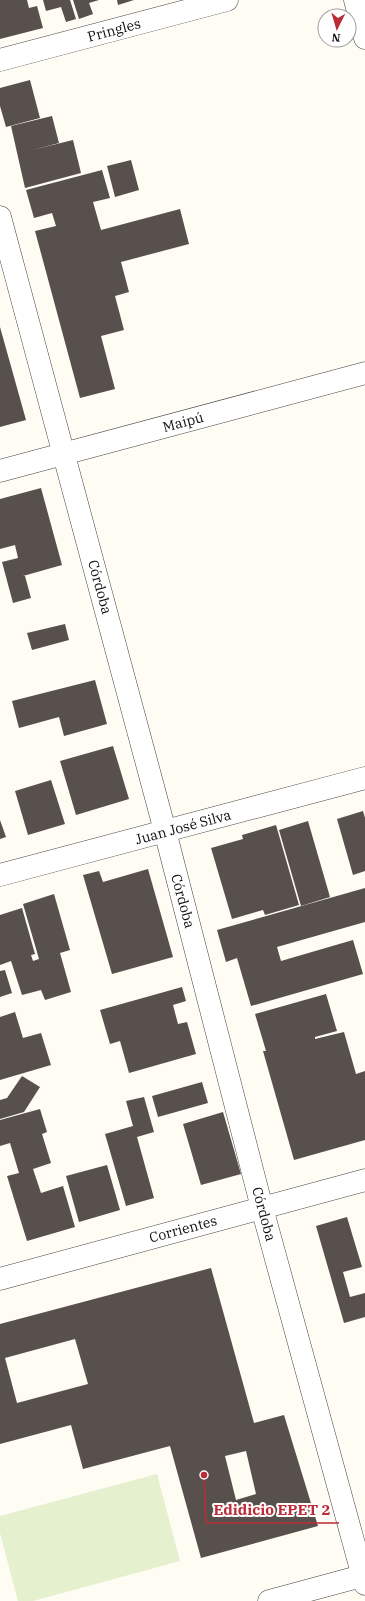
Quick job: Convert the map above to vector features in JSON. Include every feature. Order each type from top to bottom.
[{"type":"street","name":"Pringles","points":[[0,60],[227,0]]},
{"type":"street","points":[[355,0],[365,38]]},
{"type":"street","name":"Córdoba","points":[[0,217],[165,831],[262,1208],[364,1579]]},
{"type":"street","name":"Maipú","points":[[0,471],[365,374]]},
{"type":"street","name":"Juan José Silva","points":[[0,875],[365,778]]},
{"type":"street","name":"Corrientes","points":[[0,1279],[365,1180]]},
{"type":"street","points":[[269,1601],[364,1579]]},
{"type":"green space","points":[[157,1474],[180,1561],[33,1601],[18,1601],[0,1533],[0,1516]]},
{"type":"building","points":[[0,0],[27,0],[29,8],[37,6],[43,28],[0,39]]},
{"type":"building","points":[[43,0],[70,0],[76,19],[66,22],[61,7],[46,11]]},
{"type":"building","points":[[73,0],[99,0],[89,3],[93,14],[79,19]]},
{"type":"building","points":[[117,0],[134,0],[118,5]]},
{"type":"building","points":[[30,80],[40,118],[6,127],[0,106],[0,88]]},
{"type":"building","points":[[52,116],[59,143],[32,150],[73,140],[81,173],[25,188],[11,126]]},
{"type":"building","points":[[131,160],[139,190],[115,197],[107,166]]},
{"type":"building","points":[[102,170],[110,198],[93,202],[101,230],[180,209],[189,244],[121,262],[129,292],[115,296],[124,330],[101,336],[115,389],[80,398],[35,231],[56,226],[52,213],[34,218],[26,190]]},
{"type":"building","points":[[0,327],[26,420],[0,427]]},
{"type":"building","points":[[41,488],[62,565],[23,576],[25,576],[31,598],[13,603],[2,562],[18,558],[15,545],[0,549],[0,499]]},
{"type":"building","points":[[65,624],[69,640],[32,650],[27,633]]},
{"type":"building","points":[[95,680],[107,724],[64,736],[59,717],[19,728],[12,701]]},
{"type":"building","points":[[113,746],[129,799],[76,815],[60,761]]},
{"type":"building","points":[[51,780],[65,824],[28,835],[15,791]]},
{"type":"building","points":[[363,811],[365,818],[365,871],[353,875],[337,819]]},
{"type":"building","points":[[0,820],[6,837],[0,839]]},
{"type":"building","points":[[308,821],[330,897],[301,906],[279,830]]},
{"type":"building","points":[[276,825],[299,905],[265,915],[263,910],[232,919],[211,848],[243,839],[242,835]]},
{"type":"building","points":[[148,869],[173,957],[112,974],[83,875],[99,871],[103,882]]},
{"type":"building","points":[[365,888],[365,922],[277,947],[281,961],[353,940],[363,974],[251,1006],[237,958],[226,962],[217,930]]},
{"type":"building","points":[[54,894],[70,950],[60,953],[71,992],[45,1000],[41,990],[22,995],[11,961],[0,965],[0,915],[22,908],[35,954],[31,955],[33,961],[39,959],[23,904]]},
{"type":"building","points":[[5,970],[12,993],[0,997],[0,971]]},
{"type":"building","points":[[182,987],[186,1001],[173,1005],[178,1024],[187,1022],[196,1054],[129,1073],[120,1041],[110,1044],[100,1010]]},
{"type":"building","points":[[326,994],[337,1031],[315,1037],[315,1039],[344,1032],[356,1074],[365,1071],[365,1140],[294,1160],[263,1051],[266,1051],[255,1014]]},
{"type":"building","points":[[15,1012],[23,1038],[41,1033],[51,1065],[0,1080],[0,1017]]},
{"type":"building","points":[[22,1076],[40,1087],[24,1112],[0,1119],[0,1100],[7,1098]]},
{"type":"building","points":[[202,1082],[208,1103],[158,1117],[152,1096]]},
{"type":"building","points":[[144,1097],[154,1132],[137,1137],[154,1198],[126,1206],[105,1134],[133,1126],[126,1101]]},
{"type":"building","points":[[40,1109],[47,1132],[42,1134],[51,1163],[33,1169],[41,1193],[63,1186],[75,1227],[27,1241],[7,1176],[19,1173],[10,1143],[0,1146],[0,1120]]},
{"type":"building","points":[[223,1112],[241,1174],[201,1185],[183,1124]]},
{"type":"building","points":[[107,1165],[120,1210],[79,1222],[66,1176]]},
{"type":"building","points":[[347,1217],[362,1267],[343,1272],[350,1297],[365,1293],[365,1317],[344,1323],[316,1226]]},
{"type":"building","points":[[211,1268],[254,1423],[284,1415],[318,1526],[201,1558],[170,1446],[83,1469],[71,1425],[0,1444],[0,1324]],"holes":[[[75,1339],[88,1384],[17,1403],[5,1358]],[[246,1451],[256,1494],[236,1500],[225,1456]]]},
{"type":"place","name":"Edidicio EPET 2","points":[[204,1475]]}]
